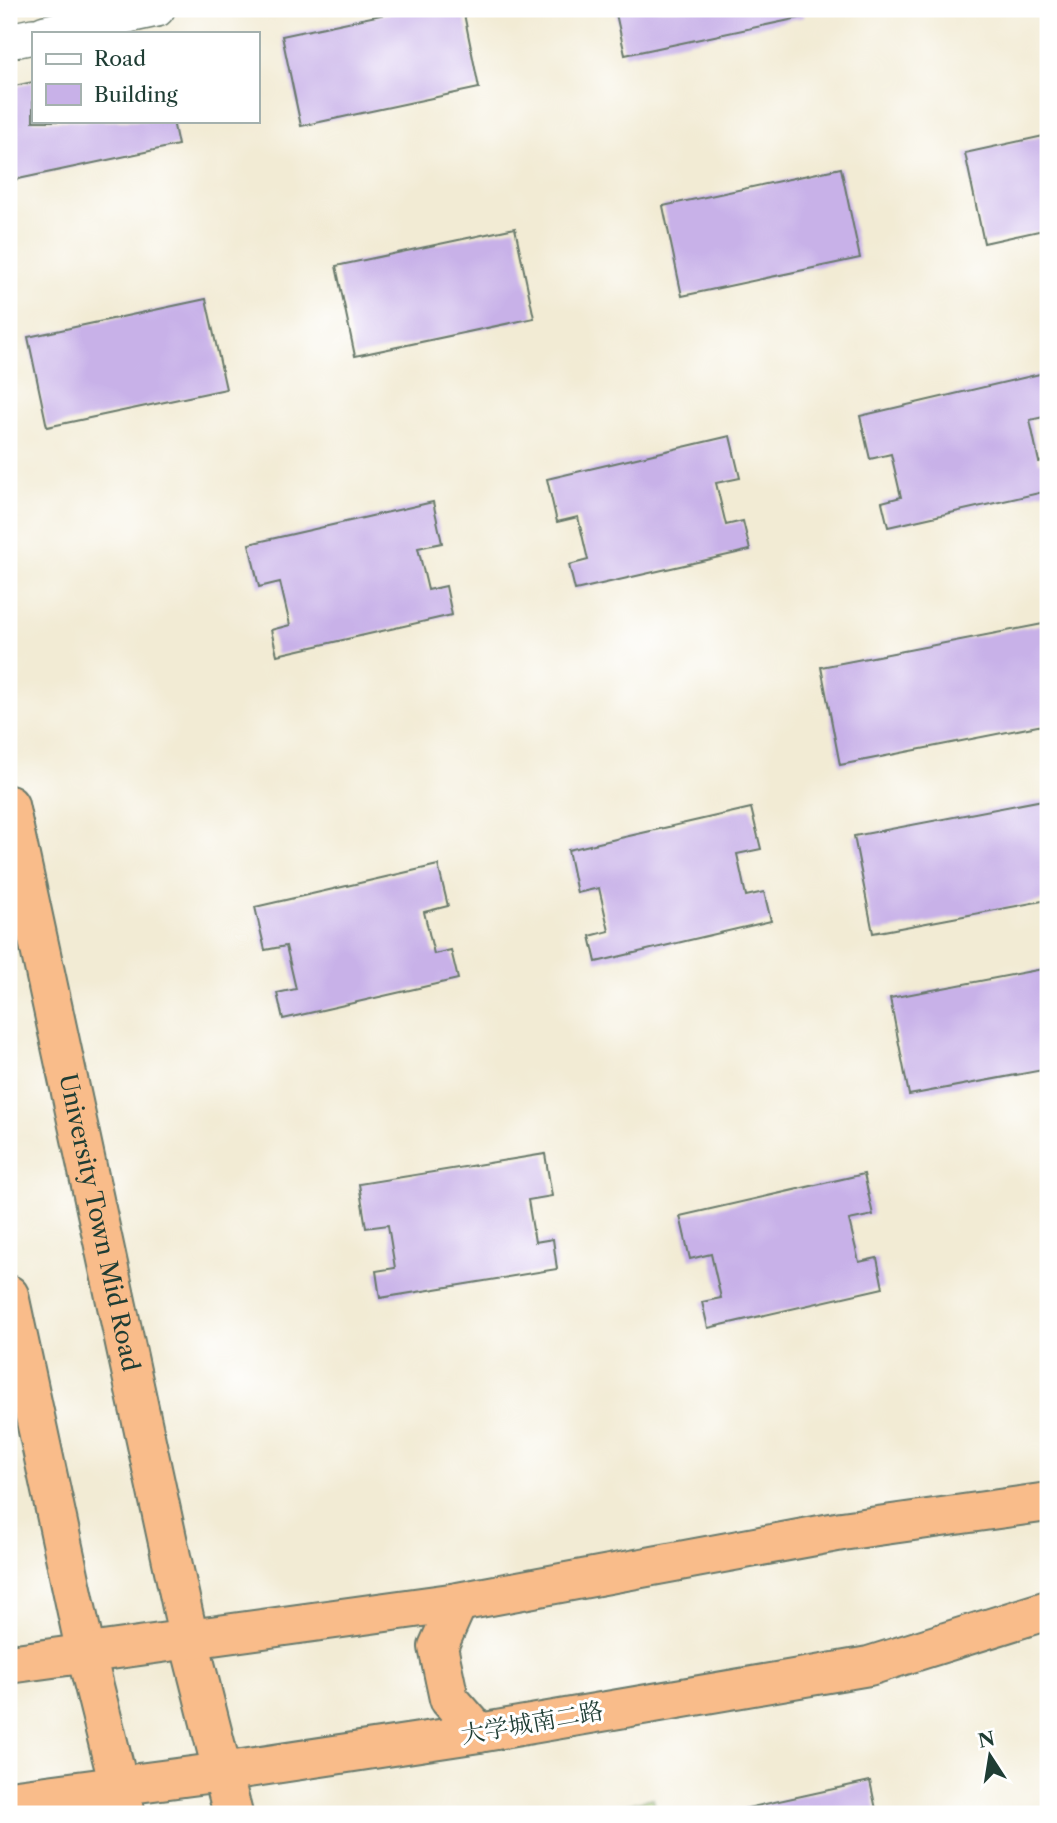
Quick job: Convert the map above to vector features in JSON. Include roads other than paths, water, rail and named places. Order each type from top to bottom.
[{"type":"highway","name":"University Town Mid Road","points":[[9,805],[189,1640],[233,1814]]},
{"type":"highway","points":[[9,1296],[86,1654],[122,1800]]},
{"type":"highway","points":[[9,1664],[458,1602],[842,1531],[1048,1502]]},
{"type":"highway","points":[[458,1602],[438,1647],[449,1699],[479,1733]]},
{"type":"highway","name":"大学城南二路","points":[[9,1800],[122,1800],[222,1772],[479,1733],[869,1666],[1048,1609]]},
{"type":"street","points":[[50,32],[157,9]]},
{"type":"street","points":[[9,41],[32,36]]}]
